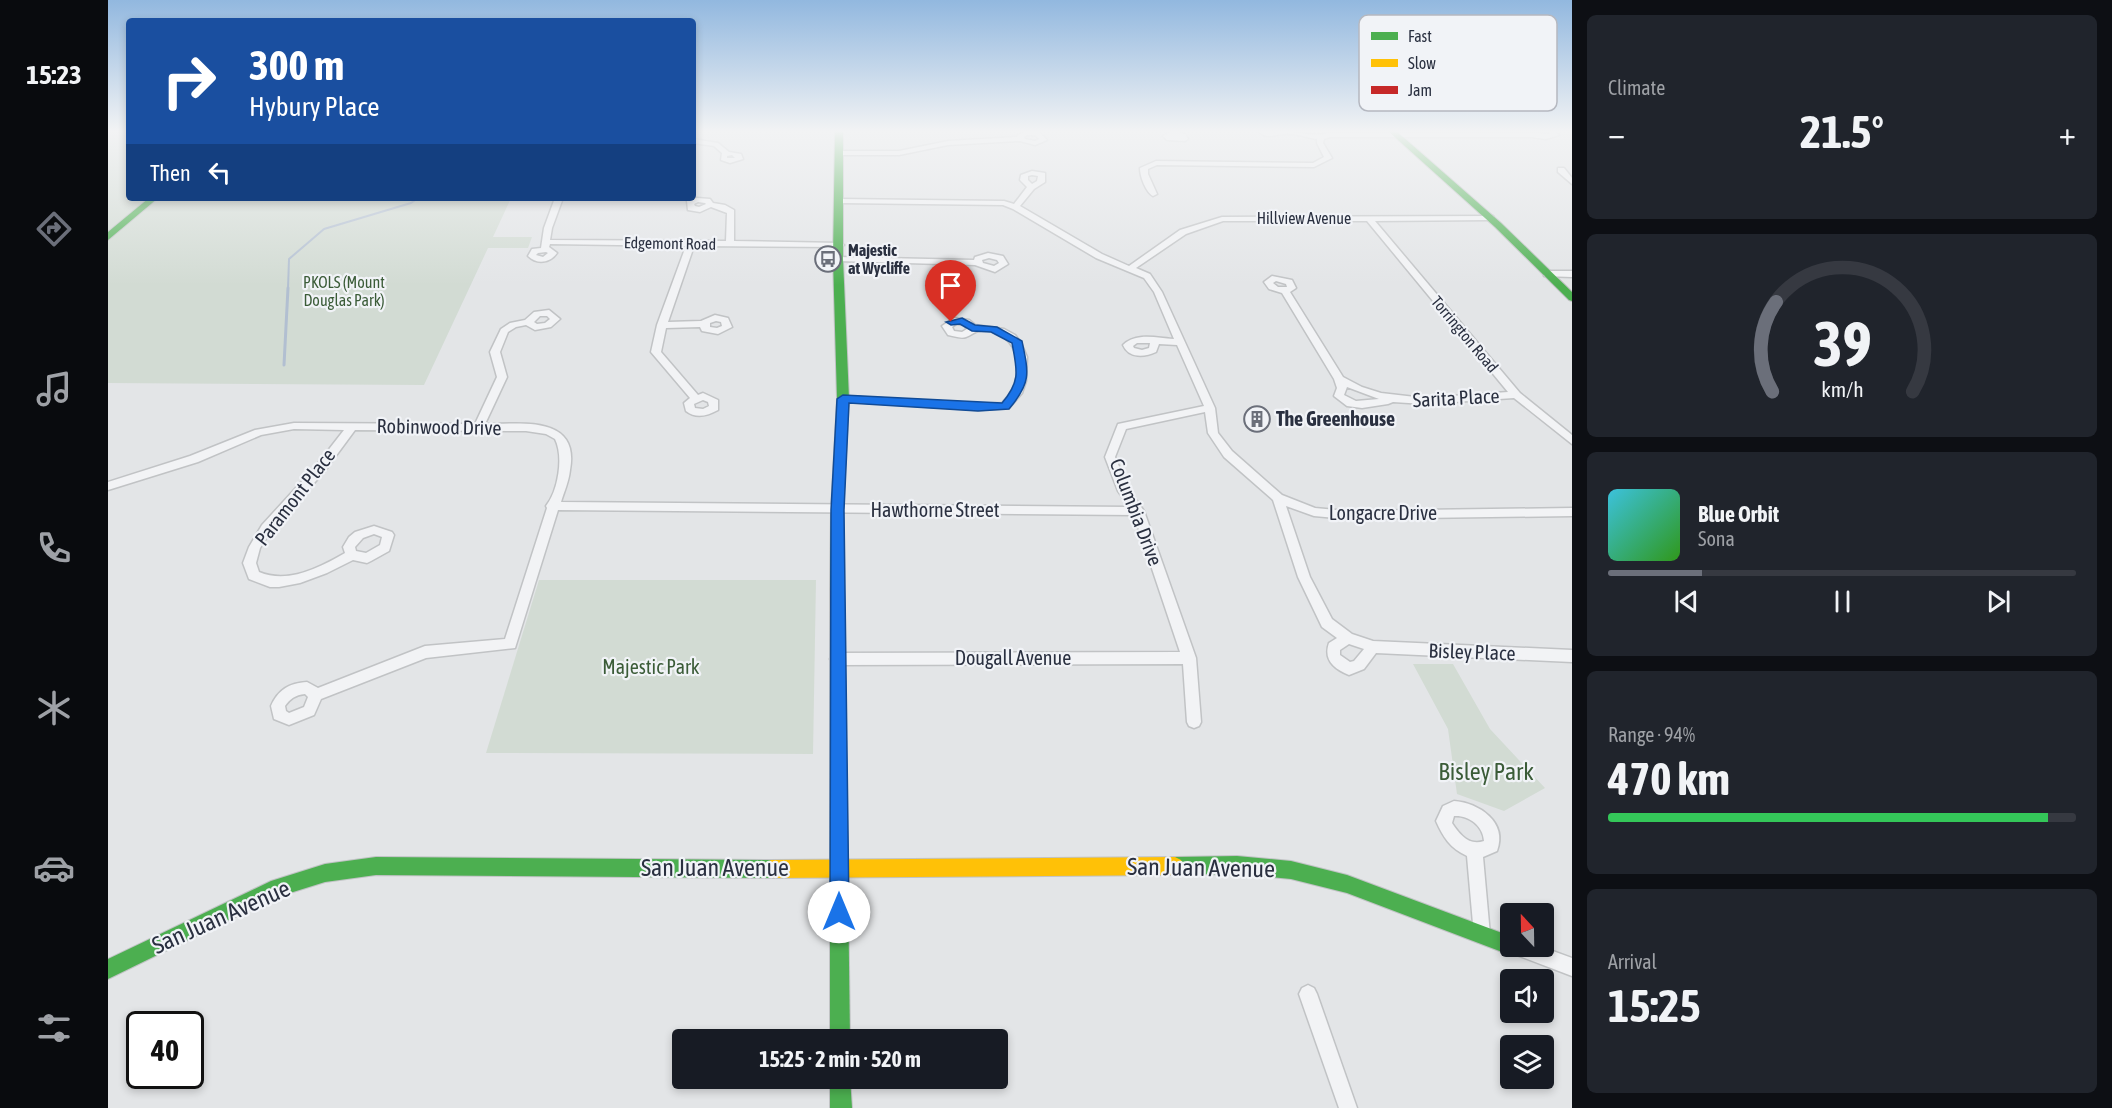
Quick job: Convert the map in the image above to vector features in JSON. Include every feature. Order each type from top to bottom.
[{"type":"street","points":[[840,182],[838,260],[843,399],[837,510],[840,1029]]},
{"type":"street","points":[[1147,182],[1153,194]]},
{"type":"street","points":[[1449,182],[1572,298]]},
{"type":"street","points":[[1016,207],[1030,187]]},
{"type":"street","points":[[108,237],[150,201]]},
{"type":"street","name":"Edgemont Road","points":[[558,201],[548,228],[545,245],[691,243],[840,245]]},
{"type":"street","name":"Longacre Drive","points":[[840,201],[1004,203],[1016,207],[1099,256],[1147,276],[1158,292],[1210,408],[1213,433],[1228,453],[1278,498],[1314,513],[1347,515],[1572,512]]},
{"type":"street","points":[[710,205],[722,207],[731,212],[730,244]]},
{"type":"street","name":"Torrington Road","points":[[1369,218],[1516,395],[1572,440]]},
{"type":"street","name":"Hillview Avenue","points":[[1131,268],[1183,232],[1222,219],[1490,218]]},
{"type":"street","points":[[691,243],[662,325],[656,352],[695,398]]},
{"type":"street","points":[[838,260],[977,263]]},
{"type":"street","points":[[1547,274],[1572,274]]},
{"type":"street","name":"Sarita Place","points":[[1285,291],[1339,379],[1342,388],[1339,396],[1348,404],[1361,406],[1396,401],[1516,395]]},
{"type":"street","points":[[479,427],[502,377],[495,352],[504,331],[513,325],[528,322]]},
{"type":"street","points":[[662,325],[704,324]]},
{"type":"street","points":[[843,399],[978,407],[1005,406],[1019,390],[1023,371],[1017,341],[1004,332],[972,328]]},
{"type":"street","points":[[1155,342],[1180,342]]},
{"type":"street","name":"Sarita Place","points":[[1339,379],[1371,395],[1396,401]]},
{"type":"street","name":"Columbia Drive","points":[[1194,722],[1188,658],[1138,511],[1124,490],[1110,457],[1122,426],[1210,408]]},
{"type":"street","name":"Robinwood Drive","points":[[108,486],[194,459],[259,432],[294,426],[551,429],[561,435],[566,450],[565,470],[510,645],[425,652],[316,695]]},
{"type":"street","name":"Paramont Place","points":[[351,555],[335,565],[279,582],[258,579],[251,572],[249,563],[263,532],[272,519],[325,463],[334,446],[353,426]]},
{"type":"street","name":"Bisley Place","points":[[1278,498],[1304,577],[1327,623],[1347,638],[1373,647],[1572,656]]},
{"type":"street","name":"Hawthorne Street","points":[[552,506],[1138,511]]},
{"type":"street","points":[[1347,638],[1334,647],[1334,657],[1349,669],[1359,665],[1373,647]]},
{"type":"street","name":"Dougall Avenue","points":[[837,659],[1188,658]]},
{"type":"street","points":[[1474,850],[1482,935]]},
{"type":"street","name":"San Juan Avenue","points":[[108,969],[271,890],[325,873],[376,866],[839,869],[1237,865],[1291,870],[1347,884],[1500,941]]},
{"type":"street","name":"San Juan Avenue","points":[[1544,957],[1572,967]]},
{"type":"street","points":[[1308,994],[1348,1108]]},
{"type":"street","points":[[840,1089],[841,1108]]},
{"type":"green space","name":"PKOLS (Mount Douglas Park)","points":[[108,182],[126,182],[126,201],[510,201],[493,237],[532,237],[528,248],[488,248],[424,385],[108,383]]},
{"type":"green space","name":"Majestic Park","points":[[539,580],[816,580],[813,754],[486,753]]},
{"type":"green space","name":"Bisley Park","points":[[1413,664],[1453,664],[1490,729],[1545,788],[1504,811],[1457,794],[1448,729]]},
{"type":"waterway","points":[[288,289],[289,259],[324,229],[414,201]]},
{"type":"waterway","points":[[284,365],[288,288]]},
{"type":"traffic: fast","points":[[837,591],[837,510],[843,399],[838,259],[839,182]]},
{"type":"traffic: fast","points":[[1449,182],[1498,225],[1572,298]]},
{"type":"traffic: fast","points":[[108,237],[150,201]]},
{"type":"traffic: fast","points":[[838,735],[840,1029]]},
{"type":"traffic: fast","points":[[1175,866],[1237,865],[1291,870],[1347,884],[1500,941]]},
{"type":"traffic: fast","points":[[108,969],[271,890],[325,873],[376,866],[771,869]]},
{"type":"traffic: fast","points":[[840,1089],[841,1108]]},
{"type":"traffic: slow","points":[[771,869],[1175,866]]},
{"type":"traffic: jam","points":[[837,591],[838,735]]},
{"type":"place","name":"Majestic at Wycliffe","points":[[828,259]]},
{"type":"place","name":"The Greenhouse","points":[[1257,419]]},
{"type":"route","points":[[839,912],[837,510],[843,399],[978,407],[1005,406],[1019,390],[1023,371],[1017,341],[1004,332],[994,329],[972,328],[962,321],[951,322]]}]
